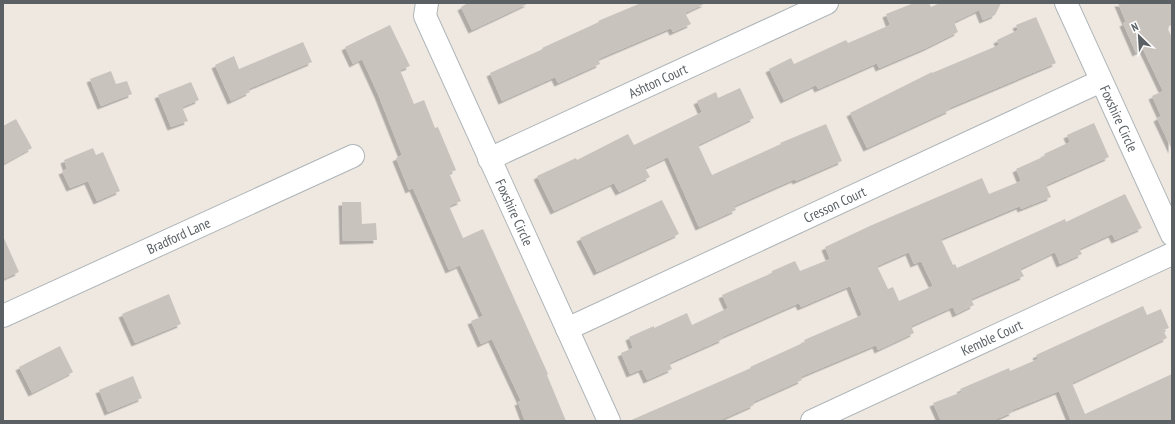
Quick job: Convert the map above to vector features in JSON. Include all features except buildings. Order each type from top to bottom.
[{"type":"street","name":"Foxshire Circle","points":[[427,3],[425,16],[609,421]]},
{"type":"street","name":"Ashton Court","points":[[489,159],[827,3]]},
{"type":"street","name":"Foxshire Circle","points":[[1066,3],[1172,235]]},
{"type":"street","name":"Cresson Court","points":[[567,329],[1101,81]]},
{"type":"street","name":"Bradford Lane","points":[[3,316],[353,156]]},
{"type":"street","name":"Kemble Court","points":[[812,421],[1172,254]]}]
